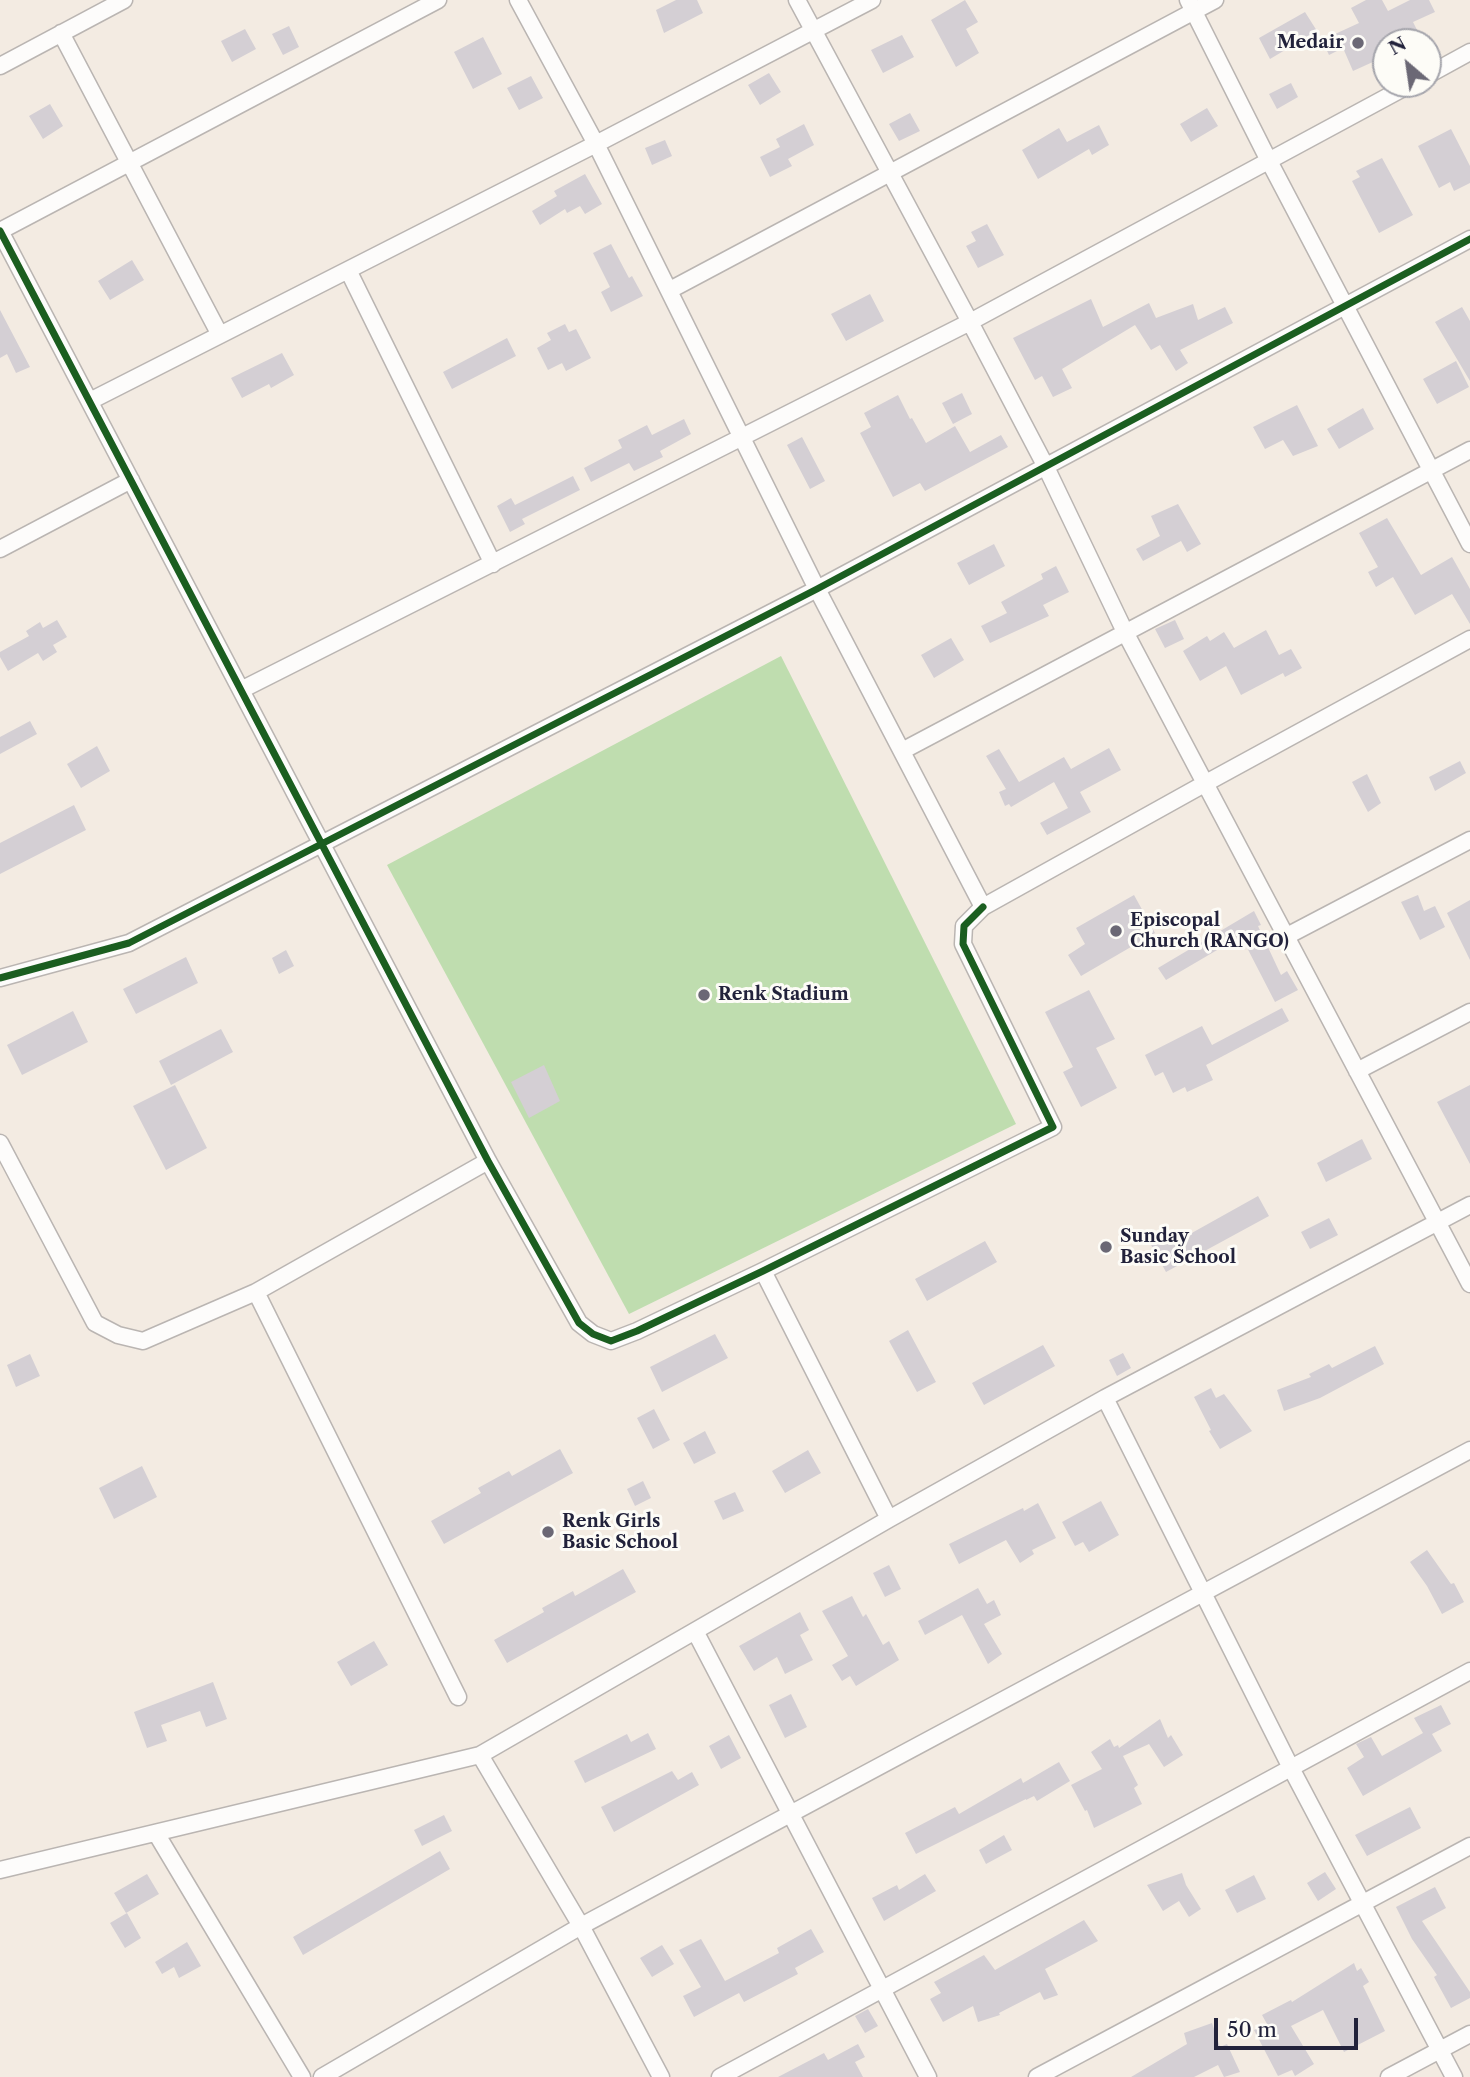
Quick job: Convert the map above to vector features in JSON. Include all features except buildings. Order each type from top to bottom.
[{"type":"street","points":[[438,0],[0,231],[488,1161],[579,1323],[593,1334],[611,1341],[763,1271],[1053,1128],[963,944],[964,926],[983,907],[1470,639]]},
{"type":"street","points":[[517,0],[596,145],[817,589],[983,907]]},
{"type":"street","points":[[797,0],[1045,465],[1125,632],[1470,1284]]},
{"type":"street","points":[[90,401],[596,145],[872,0]]},
{"type":"street","points":[[670,290],[1191,5],[1215,0]]},
{"type":"street","points":[[0,66],[115,2]]},
{"type":"street","points":[[1191,5],[1269,161],[1470,544]]},
{"type":"street","points":[[61,33],[220,335]]},
{"type":"street","points":[[1442,67],[1470,52]]},
{"type":"street","points":[[241,690],[970,322],[1385,98]]},
{"type":"street","points":[[0,978],[129,943],[817,589],[1470,239]]},
{"type":"street","points":[[348,271],[493,564]]},
{"type":"street","points":[[902,751],[1470,450]]},
{"type":"street","points":[[0,549],[131,480]]},
{"type":"street","points":[[1285,937],[1470,840]]},
{"type":"street","points":[[1357,1071],[1470,1012]]},
{"type":"street","points":[[0,1143],[95,1323],[118,1335],[144,1341],[256,1293],[488,1161]]},
{"type":"street","points":[[0,1870],[480,1755],[1105,1398],[1470,1205]]},
{"type":"street","points":[[763,1271],[889,1519]]},
{"type":"street","points":[[256,1293],[458,1697]]},
{"type":"street","points":[[1105,1398],[1291,1768],[1454,2077]]},
{"type":"street","points":[[322,2077],[581,1926],[1470,1450]]},
{"type":"street","points":[[695,1631],[928,2077]]},
{"type":"street","points":[[720,2077],[1470,1671]]},
{"type":"street","points":[[480,1755],[581,1926],[661,2077]]},
{"type":"street","points":[[156,1833],[302,2077]]},
{"type":"street","points":[[1037,2077],[1470,1846]]},
{"type":"street","points":[[1390,2077],[1470,2034]]},
{"type":"green space","name":"Renk Stadium","points":[[781,656],[1016,1124],[629,1314],[387,865]]},
{"type":"cycle path","points":[[0,231],[488,1161],[579,1323],[593,1334],[611,1341],[637,1331],[1053,1127],[963,944],[964,926],[983,907]]},
{"type":"cycle path","points":[[0,978],[129,943],[817,589],[1470,239]]},
{"type":"place","name":"Medair","points":[[1358,43]]},
{"type":"place","name":"Episcopal Church (RANGO)","points":[[1116,931]]},
{"type":"place","name":"Renk Stadium","points":[[704,995]]},
{"type":"place","name":"Sunday Basic School","points":[[1106,1247]]},
{"type":"place","name":"Renk Girls Basic School","points":[[548,1532]]}]
